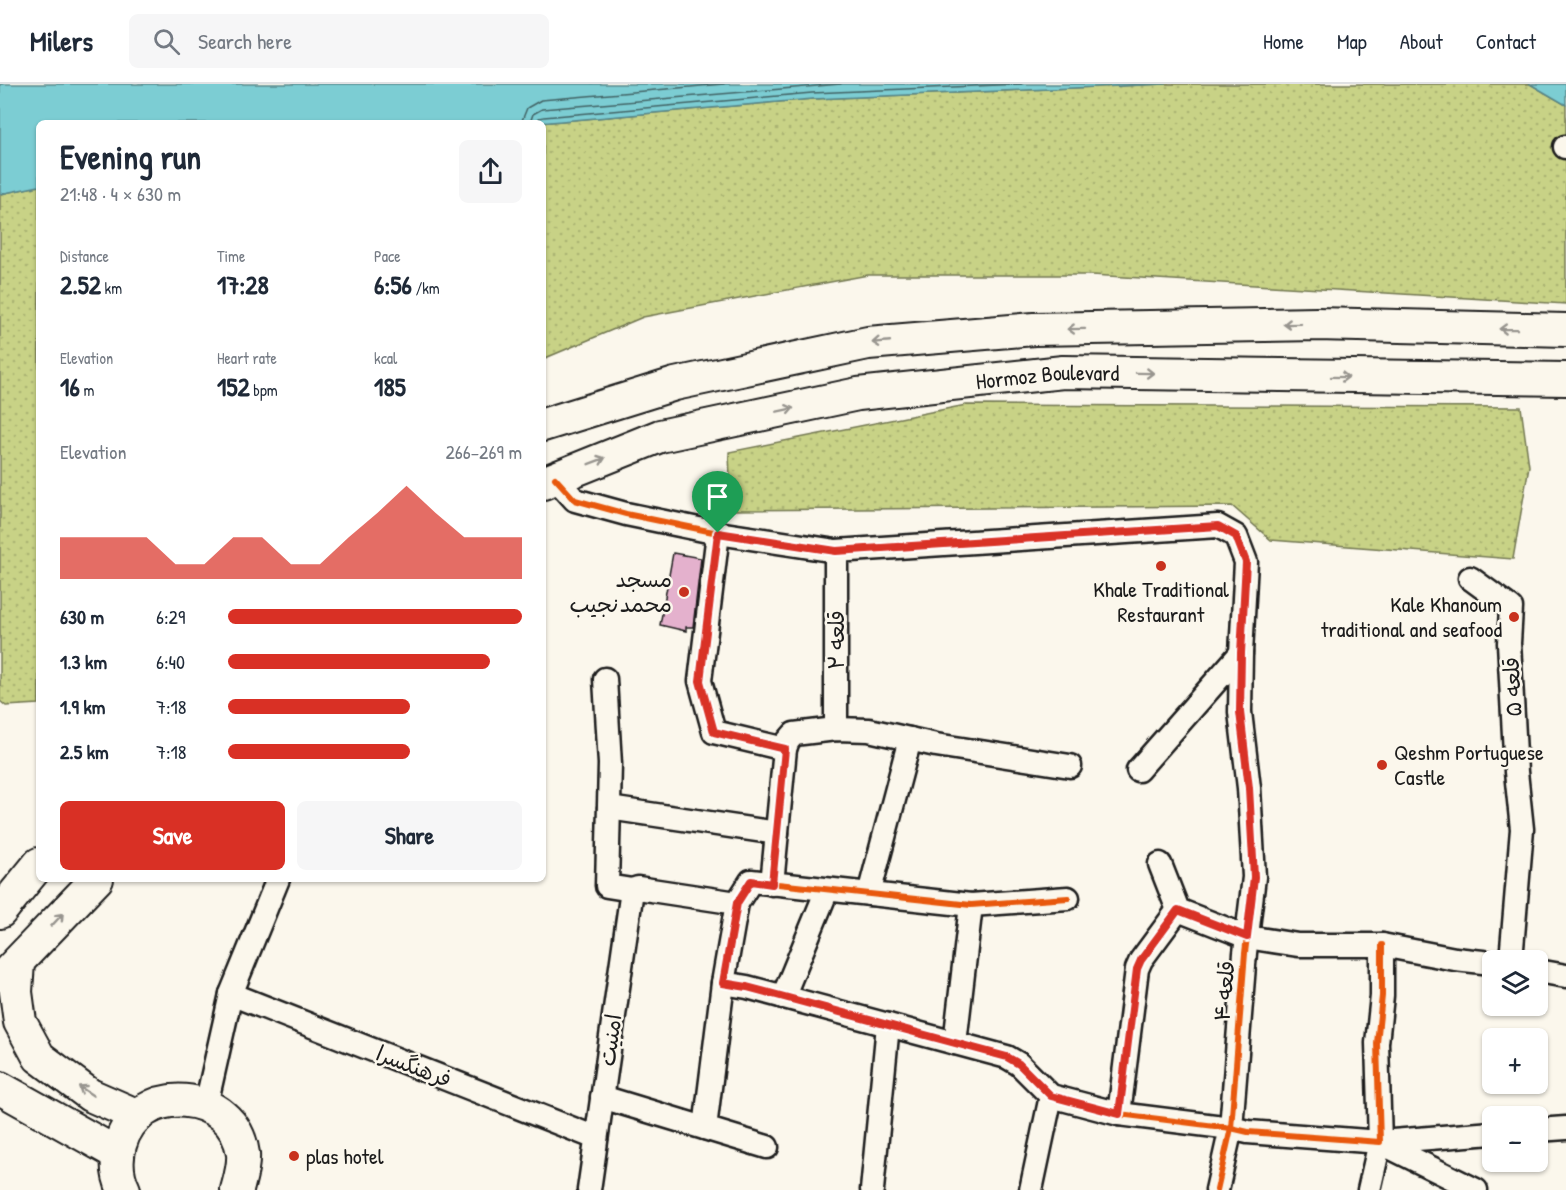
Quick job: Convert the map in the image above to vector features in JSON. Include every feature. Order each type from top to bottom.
[{"type":"main road","name":"Hormoz Boulevard","points":[[546,424],[675,384],[868,343],[1034,329],[1305,324],[1566,330]]},
{"type":"main road","name":"Hormoz Boulevard","points":[[549,480],[660,436],[846,397],[1062,372],[1566,379]]},
{"type":"main road","points":[[0,912],[36,868]]},
{"type":"main road","points":[[94,882],[9,971],[16,992],[20,1022],[39,1057],[90,1095],[138,1116]]},
{"type":"main road","points":[[0,1088],[118,1154]]},
{"type":"main road","points":[[124,1190],[118,1171],[118,1154],[128,1127],[138,1116],[153,1106],[171,1100],[189,1100],[206,1105],[220,1113],[238,1139],[243,1154],[247,1183]]},
{"type":"street","points":[[549,480],[575,500],[626,514],[718,533],[836,551]]},
{"type":"street","name":"قلعه ۴","points":[[836,551],[1218,526],[1236,536],[1246,562],[1240,712],[1249,788],[1254,877],[1231,1128],[1217,1190]]},
{"type":"street","points":[[718,533],[700,681],[714,732],[785,749]]},
{"type":"street","name":"قلعه ۲","points":[[836,551],[837,729]]},
{"type":"street","name":"قلعه ۵","points":[[1470,578],[1511,608],[1509,643],[1516,772],[1522,829],[1511,950]]},
{"type":"street","points":[[1138,770],[1241,653]]},
{"type":"street","points":[[605,679],[610,764],[607,886],[632,890],[638,888],[737,903]]},
{"type":"street","points":[[772,884],[785,749],[794,734],[837,729],[868,730],[1070,766]]},
{"type":"street","points":[[868,894],[909,739]]},
{"type":"street","points":[[609,808],[777,833]]},
{"type":"street","points":[[1160,864],[1178,910],[1247,937],[1298,945],[1382,945],[1482,962]]},
{"type":"street","points":[[705,1128],[723,983],[737,903],[751,881],[971,905],[1068,898]]},
{"type":"street","points":[[206,1105],[231,994],[277,882]]},
{"type":"street","name":"امنیت","points":[[589,1190],[632,890]]},
{"type":"street","points":[[783,997],[827,890]]},
{"type":"street","points":[[955,1043],[971,905]]},
{"type":"street","points":[[1119,1114],[1137,969],[1141,960],[1178,910]]},
{"type":"street","points":[[1369,1190],[1380,1142],[1377,1043],[1382,996],[1382,945]]},
{"type":"street","points":[[1548,973],[1566,976]]},
{"type":"street","points":[[723,983],[1007,1057],[1019,1064],[1051,1096],[1119,1114],[1268,1134],[1380,1142],[1482,1134]]},
{"type":"street","name":"فرهنگسرا","points":[[231,994],[596,1138]]},
{"type":"street","points":[[872,1190],[888,1025]]},
{"type":"street","points":[[1031,1190],[1051,1096]]},
{"type":"street","points":[[602,1097],[768,1147]]},
{"type":"street","points":[[1548,1129],[1566,1128]]},
{"type":"street","points":[[1380,1142],[1476,1190]]},
{"type":"green space","points":[[1166,84],[1530,84],[1566,105],[1566,304],[1092,275],[868,275],[643,317],[546,358],[546,122],[813,99]]},
{"type":"green space","points":[[36,187],[36,704],[6,706],[0,701],[0,194]]},
{"type":"green space","points":[[966,405],[1521,407],[1529,466],[1513,559],[1271,540],[1232,506],[731,510],[729,452]]},
{"type":"water","points":[[0,84],[1166,84],[813,99],[546,122],[546,120],[36,120],[36,187],[0,194]]},
{"type":"water","points":[[1530,84],[1566,84],[1566,105]]},
{"type":"building","name":"مسجد محمدنجیب","points":[[673,553],[701,558],[693,627],[686,627],[686,631],[660,625]]},
{"type":"cycle path","points":[[555,478],[575,500],[626,514],[718,533],[836,551],[1218,526],[1236,536],[1246,562],[1240,712],[1249,788],[1254,877],[1245,953],[1231,1128],[1217,1190]]},
{"type":"cycle path","points":[[1068,898],[971,905],[751,881],[737,903],[723,983],[747,987],[1007,1057],[1019,1064],[1051,1096],[1119,1114],[1248,1132],[1380,1142],[1377,1043],[1382,996],[1382,945]]},
{"type":"place","name":"Khale Traditional Restaurant","points":[[1161,566]]},
{"type":"place","name":"مسجد محمدنجیب","points":[[684,592]]},
{"type":"place","name":"Kale Khanoum traditional and seafood","points":[[1514,617]]},
{"type":"place","name":"Qeshm Portuguese Castle","points":[[1382,765]]},
{"type":"place","name":"plas hotel","points":[[294,1156]]},
{"type":"route","points":[[1218,526],[1236,536],[1246,562],[1240,712],[1249,788],[1254,877],[1247,937],[1178,910],[1141,960],[1137,969],[1119,1114],[1051,1096],[1019,1064],[1007,1057],[747,987],[723,983],[737,903],[751,881],[772,884],[785,749],[714,732],[700,681],[718,533],[836,551],[1218,526]]}]
